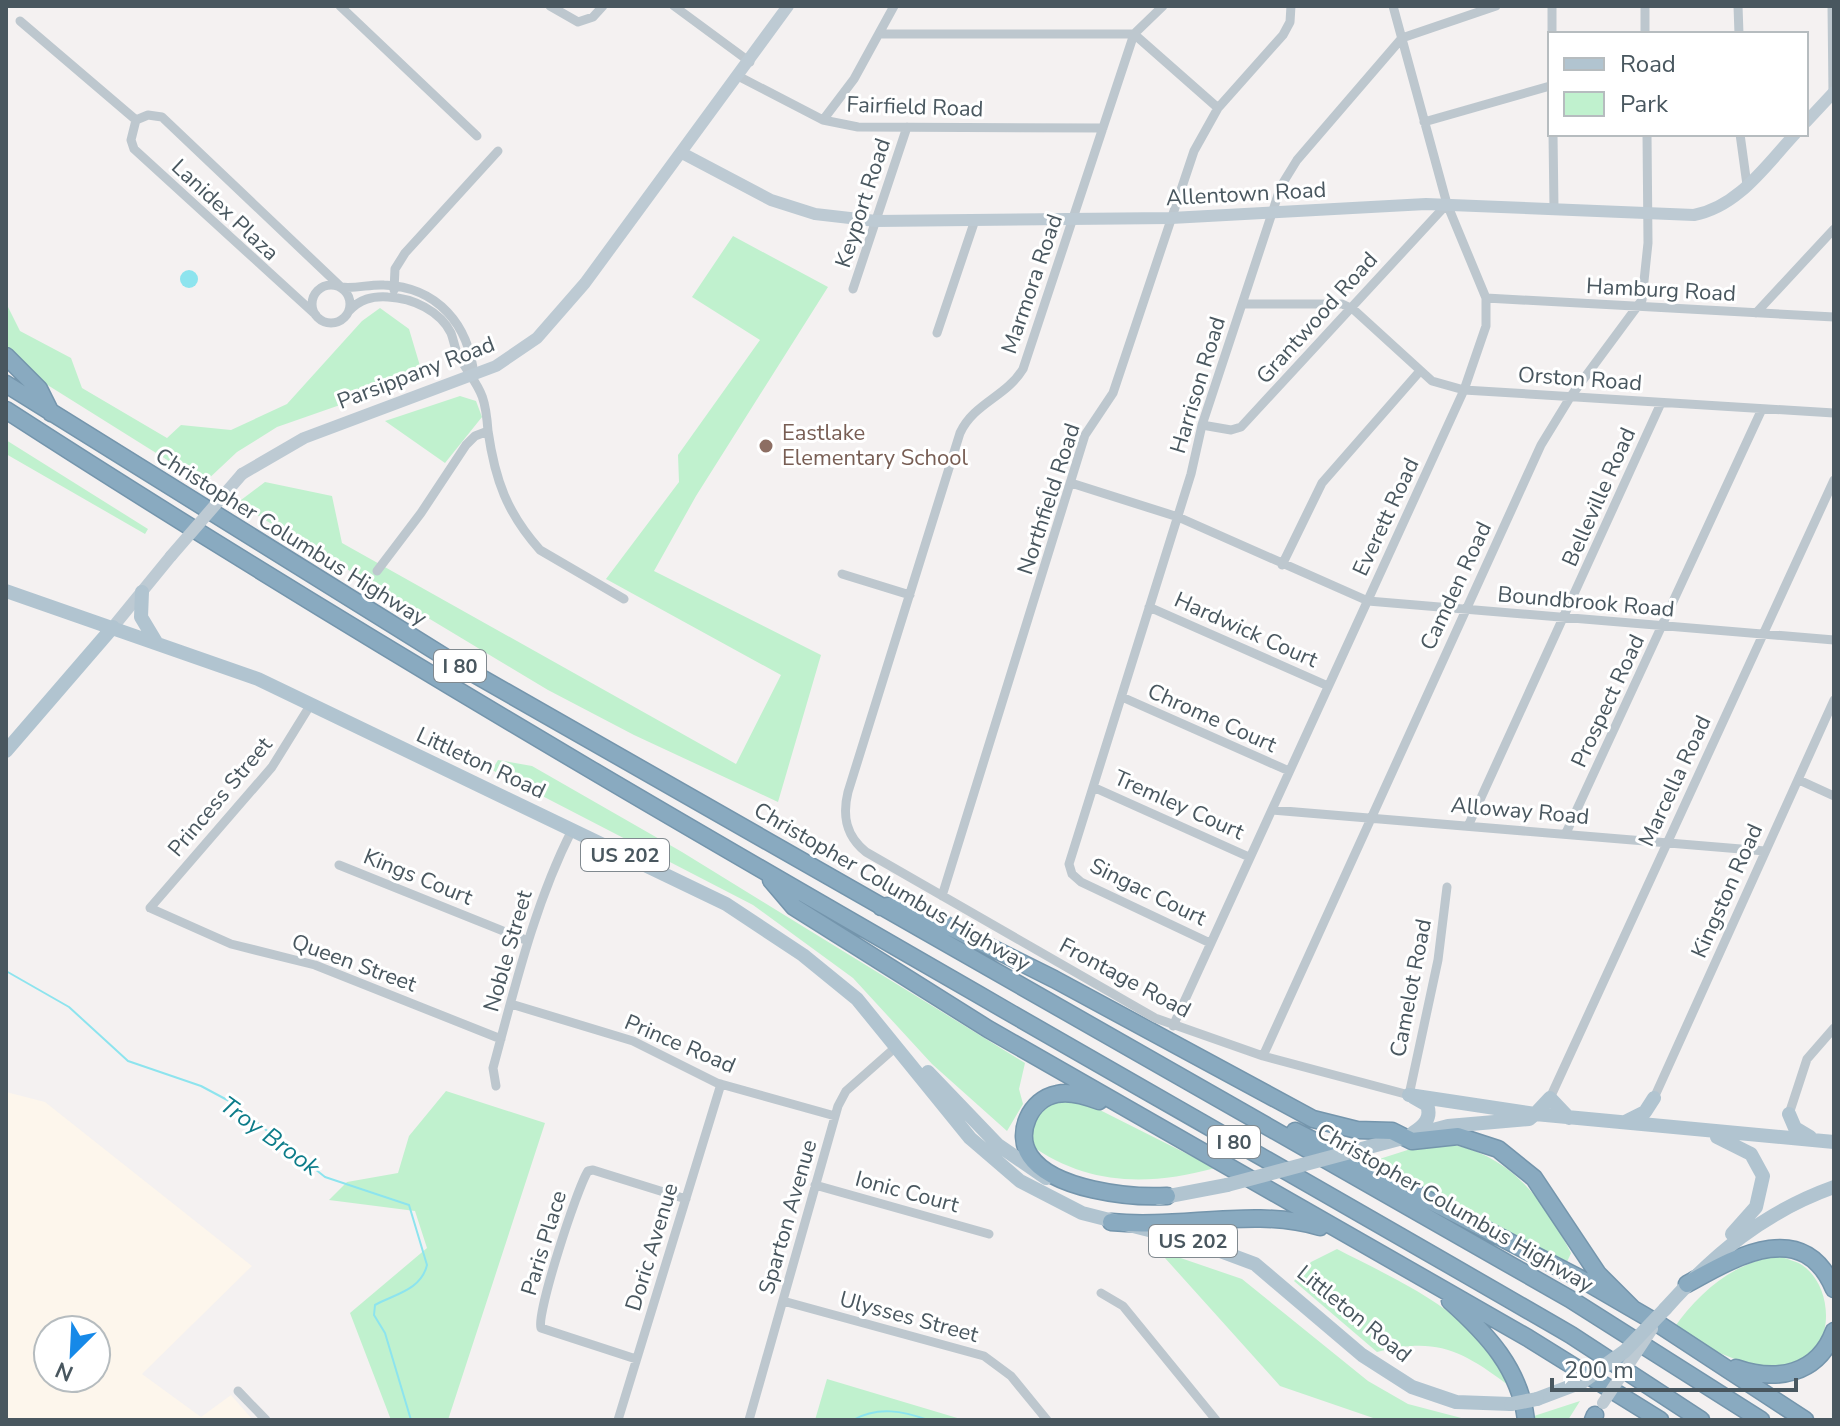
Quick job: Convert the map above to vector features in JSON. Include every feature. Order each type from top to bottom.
[{"type":"highway","points":[[6,356],[39,389],[51,413]]},
{"type":"highway","name":"Christopher Columbus Highway","points":[[6,384],[448,659],[1583,1306],[1761,1420]]},
{"type":"highway","name":"Christopher Columbus Highway","points":[[6,410],[407,660],[762,870],[1557,1327],[1701,1420]]},
{"type":"highway","points":[[762,870],[794,907],[988,1029],[1425,1279],[1660,1420]]},
{"type":"highway","points":[[881,907],[904,904],[1054,979],[1297,1112],[1344,1128],[1392,1131],[1408,1136],[1412,1141],[1445,1136],[1471,1139],[1512,1159],[1534,1178],[1598,1274],[1632,1308]]},
{"type":"highway","points":[[1205,1089],[1316,1140],[1531,1252],[1694,1346],[1805,1420]]},
{"type":"highway","points":[[1167,1196],[1104,1191],[1044,1170],[1024,1143],[1030,1113],[1052,1095],[1076,1094],[1097,1100],[1225,1164]]},
{"type":"highway","points":[[1111,1222],[1176,1225],[1282,1217],[1348,1235]]},
{"type":"highway","points":[[1687,1284],[1736,1258],[1775,1247],[1812,1260],[1824,1271],[1834,1289]]},
{"type":"highway","points":[[1425,1279],[1473,1321],[1499,1351],[1516,1380],[1526,1420]]},
{"type":"highway","points":[[1694,1346],[1750,1372],[1783,1375],[1814,1361],[1828,1345],[1834,1331]]},
{"type":"highway","points":[[1627,1399],[1652,1420]]},
{"type":"main road","name":"Littleton Road","points":[[6,591],[258,679],[702,892],[764,927],[857,999],[970,1138],[1003,1169],[1056,1202],[1111,1222],[1196,1242],[1255,1264],[1362,1355],[1412,1387],[1456,1402],[1511,1404],[1537,1399],[1582,1382],[1625,1351],[1703,1267],[1749,1228],[1834,1187]]},
{"type":"main road","points":[[142,592],[141,617],[156,642]]},
{"type":"main road","points":[[6,751],[113,627]]},
{"type":"main road","name":"Littleton Road","points":[[897,1046],[930,1074],[998,1145],[1037,1173],[1076,1191],[1106,1198],[1150,1200],[1227,1185],[1408,1136],[1460,1125],[1529,1119],[1535,1114],[1834,1142]]},
{"type":"main road","points":[[1409,1095],[1535,1114],[1550,1098],[1569,1118]]},
{"type":"main road","points":[[1408,1136],[1424,1124],[1429,1111],[1427,1105],[1409,1095]]},
{"type":"main road","points":[[1623,1123],[1645,1112],[1654,1098]]},
{"type":"main road","points":[[1654,1098],[1655,1115],[1673,1128]]},
{"type":"main road","points":[[1758,1136],[1773,1132],[1789,1114],[1795,1128],[1818,1141]]},
{"type":"main road","points":[[1700,1131],[1751,1154],[1760,1168],[1764,1184],[1756,1207],[1703,1267]]},
{"type":"street","points":[[340,6],[477,136]]},
{"type":"street","points":[[550,6],[571,21],[586,21],[603,6]]},
{"type":"street","points":[[674,6],[750,62]]},
{"type":"street","name":"Parsippany Road","points":[[113,627],[242,474],[304,438],[366,412],[474,376],[528,345],[567,307],[750,62],[788,6]]},
{"type":"street","points":[[823,120],[881,34],[894,6]]},
{"type":"street","name":"Marmora Road","points":[[851,837],[844,806],[960,433],[977,408],[1007,388],[1023,369],[1134,34],[1163,6]]},
{"type":"street","name":"Northfield Road","points":[[942,896],[1085,435],[1113,393],[1194,151],[1218,108],[1283,35],[1290,22],[1291,6]]},
{"type":"street","name":"Everett Road","points":[[1173,1026],[1464,390],[1486,326],[1486,298],[1447,204],[1393,6]]},
{"type":"street","points":[[1402,38],[1496,6]]},
{"type":"street","points":[[1552,6],[1552,32]]},
{"type":"street","points":[[1645,6],[1645,32]]},
{"type":"street","points":[[1738,6],[1739,32]]},
{"type":"street","points":[[1808,120],[1833,93],[1832,6]]},
{"type":"street","points":[[20,21],[136,120]]},
{"type":"street","points":[[881,34],[1134,34],[1218,108]]},
{"type":"street","name":"Harrison Road","points":[[1072,874],[1069,864],[1178,517],[1202,425],[1281,186],[1297,160],[1402,38]]},
{"type":"street","name":"Fairfield Road","points":[[738,76],[823,120],[858,127],[1103,128]]},
{"type":"street","points":[[1424,122],[1548,87]]},
{"type":"street","name":"Lanidex Plaza","points":[[316,315],[134,149],[131,140],[136,120],[148,115],[162,117],[341,287],[349,301],[349,311]]},
{"type":"street","name":"Keyport Road","points":[[853,289],[907,127]]},
{"type":"street","points":[[1553,136],[1554,208]]},
{"type":"street","name":"Camden Road","points":[[1263,1056],[1541,445],[1571,396],[1638,306],[1647,278],[1647,136]]},
{"type":"street","points":[[1740,136],[1747,185]]},
{"type":"street","name":"Allentown Road","points":[[682,153],[771,200],[815,214],[876,221],[1171,218],[1447,204],[1648,214],[1705,213],[1726,204],[1793,136]]},
{"type":"street","points":[[394,297],[395,269],[405,253],[498,151]]},
{"type":"street","name":"Grantwood Road","points":[[1202,425],[1231,430],[1241,427],[1447,204]]},
{"type":"street","points":[[937,333],[975,220]]},
{"type":"street","points":[[1756,313],[1834,229]]},
{"type":"street","points":[[474,376],[472,354],[453,315],[427,295],[394,285],[326,287],[317,292],[312,306],[316,315],[334,323],[367,298],[394,297],[416,303],[437,316],[449,329],[459,356],[484,397],[501,495],[530,539],[540,550],[624,599]]},
{"type":"street","name":"Hamburg Road","points":[[1486,298],[1834,317]]},
{"type":"street","points":[[1242,304],[1342,304],[1353,309]]},
{"type":"street","name":"Orston Road","points":[[1353,309],[1432,381],[1464,390],[1834,413]]},
{"type":"street","points":[[1282,565],[1322,483],[1420,371]]},
{"type":"street","name":"Belleville Road","points":[[1469,824],[1661,403]]},
{"type":"street","name":"Prospect Road","points":[[1566,833],[1762,409]]},
{"type":"street","points":[[377,571],[421,513],[468,441],[488,431]]},
{"type":"street","name":"Marcella Road","points":[[1550,1098],[1834,480]]},
{"type":"street","name":"Boundbrook Road","points":[[1071,483],[1178,517],[1368,601],[1834,640]]},
{"type":"street","points":[[842,574],[910,595]]},
{"type":"street","name":"Hardwick Court","points":[[1149,607],[1328,686]]},
{"type":"street","name":"Chrome Court","points":[[1122,697],[1289,771]]},
{"type":"street","name":"Kingston Road","points":[[1654,1098],[1834,700]]},
{"type":"street","name":"Princess Street","points":[[150,908],[272,767],[311,704]]},
{"type":"street","points":[[1799,780],[1834,796]]},
{"type":"street","name":"Tremley Court","points":[[1093,787],[1249,857]]},
{"type":"street","name":"Alloway Road","points":[[1272,810],[1765,851]]},
{"type":"street","name":"Noble Street","points":[[496,1086],[493,1068],[528,941],[545,887],[572,830]]},
{"type":"street","name":"Frontage Road","points":[[851,837],[866,852],[1134,1008],[1173,1026],[1263,1056],[1409,1095]]},
{"type":"street","name":"Kings Court","points":[[339,865],[528,941]]},
{"type":"street","name":"Singac Court","points":[[1072,874],[1081,882],[1210,943]]},
{"type":"street","name":"Camelot Road","points":[[1409,1095],[1438,960],[1447,887]]},
{"type":"street","name":"Queen Street","points":[[150,908],[231,944],[315,965],[501,1039]]},
{"type":"street","name":"Prince Road","points":[[511,1004],[633,1041],[721,1084],[835,1116]]},
{"type":"street","points":[[1789,1114],[1798,1076],[1807,1059],[1834,1028]]},
{"type":"street","name":"Sparton Avenue","points":[[749,1420],[835,1116],[846,1091],[897,1046]]},
{"type":"street","name":"Doric Avenue","points":[[618,1420],[721,1084]]},
{"type":"street","name":"Paris Place","points":[[636,1359],[541,1328],[540,1317],[557,1259],[588,1171],[686,1199]]},
{"type":"street","name":"Ionic Court","points":[[815,1185],[989,1234]]},
{"type":"street","points":[[1101,1293],[1123,1306],[1216,1420]]},
{"type":"street","name":"Ulysses Street","points":[[783,1301],[984,1356],[1011,1376],[1047,1420]]},
{"type":"street","points":[[1596,1415],[1665,1309]]},
{"type":"street","points":[[238,1391],[266,1420]]},
{"type":"shaded area","points":[[6,1092],[45,1102],[252,1266],[142,1374],[201,1417],[231,1395],[253,1420],[6,1420]]},
{"type":"green space","points":[[733,236],[828,287],[696,496],[654,571],[821,655],[778,802],[634,735],[548,690],[237,503],[265,482],[332,496],[342,543],[736,764],[781,675],[606,579],[679,482],[678,455],[760,340],[692,297]]},
{"type":"green space","points":[[6,303],[20,331],[71,358],[82,388],[167,438],[181,425],[231,430],[287,404],[362,321],[380,308],[409,329],[423,376],[277,427],[237,452],[204,483],[6,359]]},
{"type":"green space","points":[[460,396],[476,401],[482,417],[445,463],[385,421]]},
{"type":"green space","points":[[6,440],[148,529],[145,534],[6,454]]},
{"type":"green space","points":[[498,760],[532,766],[682,852],[1025,1063],[1019,1089],[1023,1104],[1007,1131],[932,1064],[853,978],[753,905],[492,770]]},
{"type":"green space","points":[[446,1091],[545,1123],[448,1420],[391,1420],[350,1313],[427,1248],[415,1211],[329,1200],[347,1182],[398,1173],[409,1136]]},
{"type":"green space","points":[[1048,1101],[1082,1101],[1215,1168],[1166,1178],[1142,1179],[1096,1175],[1073,1168],[1029,1144],[1036,1112]]},
{"type":"green space","points":[[1448,1144],[1490,1158],[1523,1182],[1561,1234],[1571,1253],[1567,1262],[1370,1162],[1417,1147]]},
{"type":"green space","points":[[1337,1249],[1411,1288],[1458,1319],[1495,1360],[1508,1385],[1476,1363],[1447,1350],[1416,1346],[1377,1352],[1294,1281],[1311,1262]]},
{"type":"green space","points":[[1166,1253],[1242,1279],[1368,1381],[1408,1404],[1469,1420],[1379,1420],[1280,1386],[1165,1258]]},
{"type":"green space","points":[[1779,1256],[1800,1264],[1812,1274],[1824,1299],[1825,1328],[1821,1341],[1813,1353],[1802,1361],[1771,1367],[1753,1364],[1718,1352],[1674,1328],[1695,1302],[1719,1280],[1747,1265]]},
{"type":"green space","points":[[827,1379],[964,1420],[815,1420]]},
{"type":"green space","points":[[1580,1401],[1568,1420],[1522,1420]]},
{"type":"water","points":[[189,270],[198,279],[189,288],[180,279]]},
{"type":"waterway","name":"Troy Brook","points":[[6,971],[69,1007],[128,1061],[201,1086],[231,1102],[325,1177],[409,1205],[427,1265],[413,1286],[375,1305],[374,1315],[385,1333],[411,1420]]},
{"type":"waterway","points":[[853,1420],[881,1411],[928,1420]]},
{"type":"place","name":"Eastlake Elementary School","points":[[766,446]]}]
